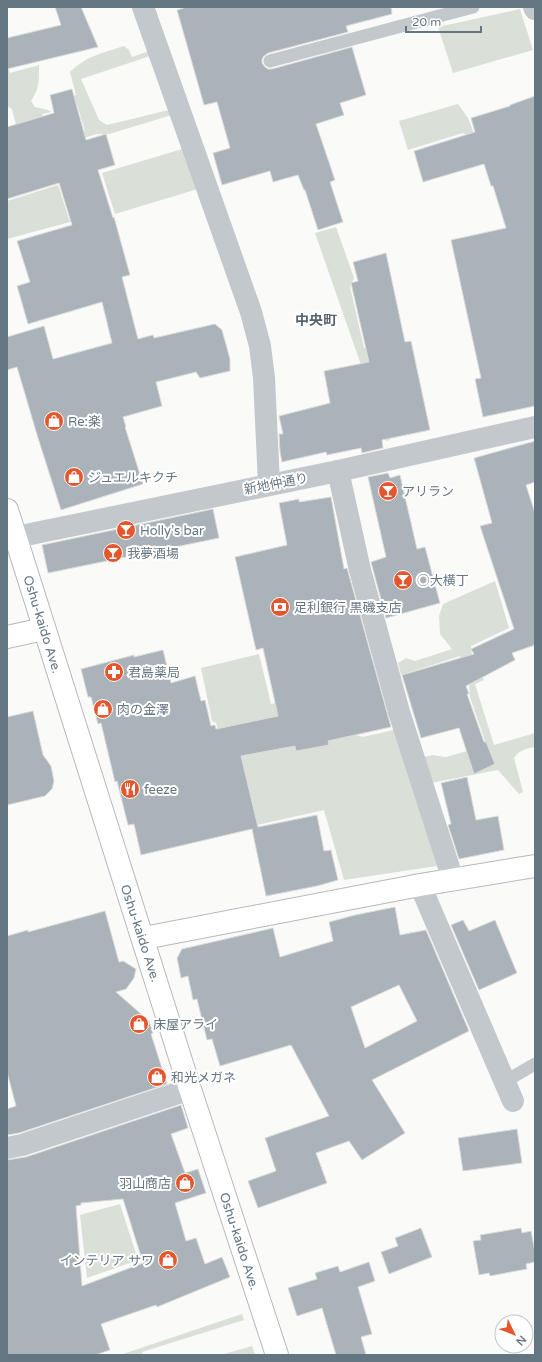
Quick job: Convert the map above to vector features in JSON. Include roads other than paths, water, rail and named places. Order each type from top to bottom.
[{"type":"main road","name":"Oshu-kaido Ave.","points":[[7,510],[144,938],[190,1089],[276,1355]]},
{"type":"main road","points":[[7,637],[44,629]]},
{"type":"main road","points":[[144,938],[420,885],[535,866]]},
{"type":"street","points":[[143,7],[252,312],[260,346],[264,378],[269,484]]},
{"type":"street","name":"新地仲通り","points":[[16,537],[338,471],[535,427]]},
{"type":"street","points":[[338,471],[360,570],[399,712],[453,880]]},
{"type":"street","points":[[420,885],[513,1102]]},
{"type":"street","points":[[7,1148],[190,1089]]},
{"type":"lane","points":[[270,61],[473,7]]},
{"type":"lane","points":[[504,1082],[535,1064]]},
{"type":"place","name":"Re:楽","points":[[54,421]]},
{"type":"place","name":"ジュエルキクチ","points":[[74,477]]},
{"type":"place","name":"アリラン","points":[[388,491]]},
{"type":"place","name":"Holly’s bar","points":[[126,530]]},
{"type":"place","name":"我夢酒場","points":[[113,553]]},
{"type":"place","name":"○大横丁","points":[[403,580]]},
{"type":"place","name":"足利銀行 黒磯支店","points":[[280,607]]},
{"type":"place","name":"君島薬局","points":[[114,672]]},
{"type":"place","name":"肉の金澤","points":[[103,709]]},
{"type":"place","name":"feeze","points":[[130,789]]},
{"type":"place","name":"床屋アライ","points":[[139,1024]]},
{"type":"place","name":"和光メガネ","points":[[157,1077]]},
{"type":"place","name":"羽山商店","points":[[185,1183]]},
{"type":"place","name":"インテリア サワ","points":[[168,1260]]},
{"type":"district","name":"中央町","points":[[316,320]]}]
